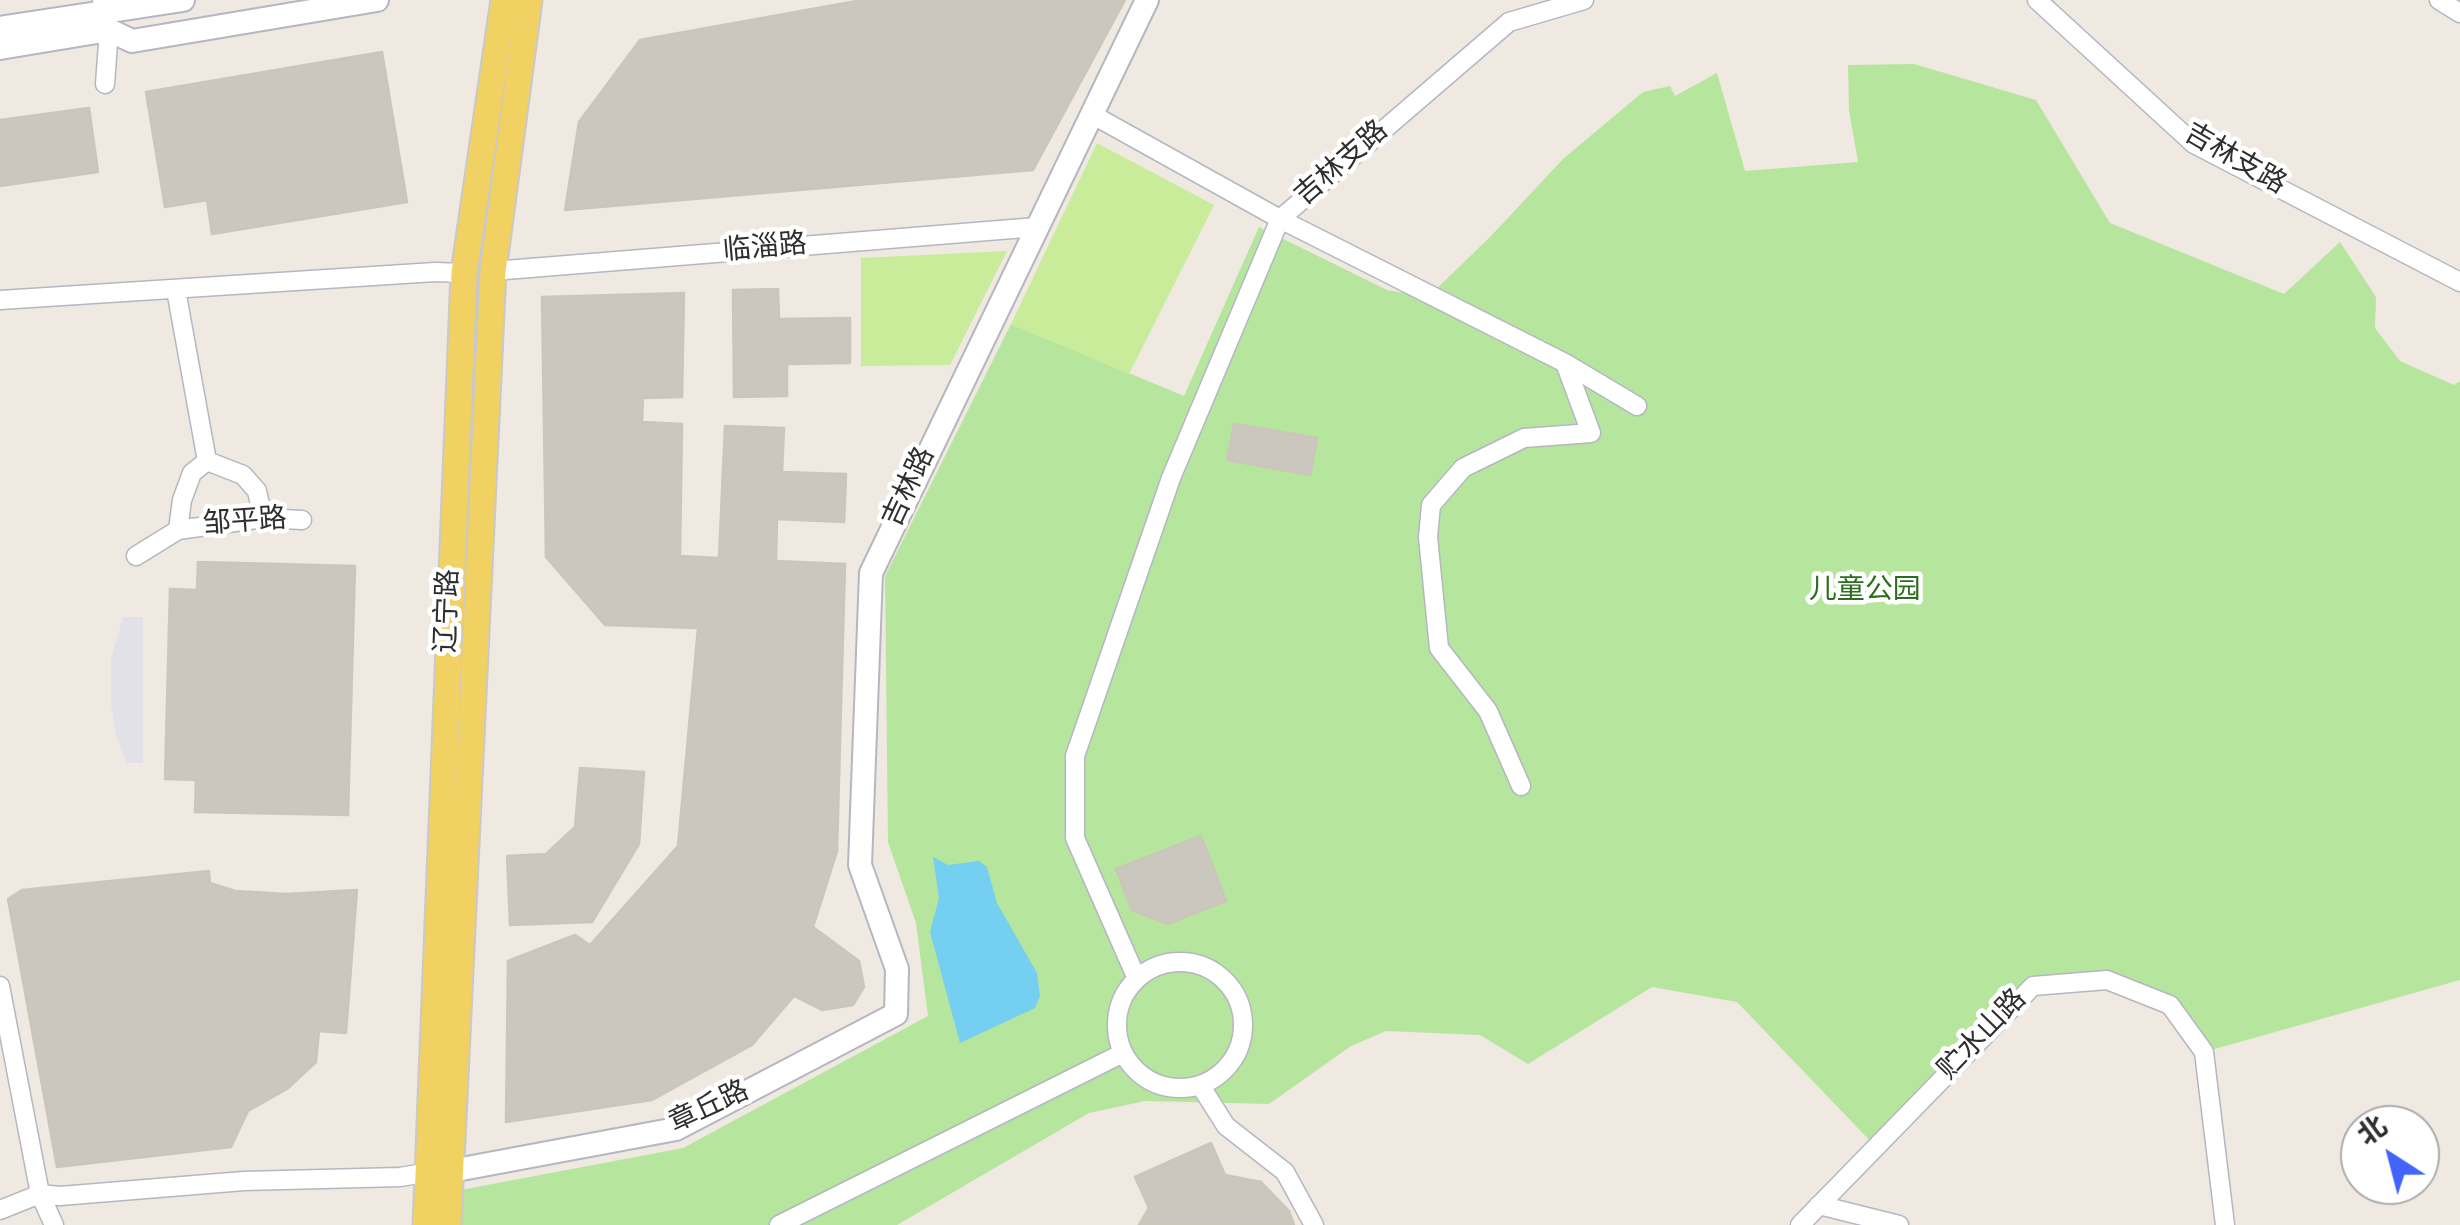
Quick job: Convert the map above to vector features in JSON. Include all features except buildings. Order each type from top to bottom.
[{"type":"main road","name":"辽宁路","points":[[448,1225],[440,1171],[464,273],[504,0]]},
{"type":"main road","name":"辽宁路","points":[[426,1225],[440,1171],[493,271],[529,0]]},
{"type":"street","points":[[0,28],[184,0]]},
{"type":"street","points":[[105,14],[132,41],[377,0]]},
{"type":"street","name":"吉林路","points":[[896,1014],[897,969],[860,864],[871,574],[1147,0]]},
{"type":"street","name":"吉林支路","points":[[1094,115],[1280,220],[1509,22],[1584,0]]},
{"type":"street","name":"吉林支路","points":[[2037,0],[2194,144],[2460,282]]},
{"type":"street","points":[[2439,0],[2460,13]]},
{"type":"street","points":[[0,48],[105,14]]},
{"type":"street","points":[[105,14],[106,84]]},
{"type":"street","points":[[1137,979],[1075,838],[1076,756],[1171,478],[1280,220],[1565,363],[1637,406]]},
{"type":"street","name":"临淄路","points":[[493,271],[1036,226]]},
{"type":"street","points":[[0,300],[464,273]]},
{"type":"street","points":[[176,290],[207,461]]},
{"type":"street","points":[[1521,786],[1488,711],[1440,648],[1428,537],[1431,504],[1463,468],[1524,438],[1591,433],[1565,363]]},
{"type":"street","points":[[207,461],[242,475],[256,491],[263,518]]},
{"type":"street","points":[[178,530],[182,500],[192,473],[207,461]]},
{"type":"street","name":"邹平路","points":[[136,556],[178,530],[263,518],[302,520]]},
{"type":"street","points":[[1173,962],[1194,964],[1220,978],[1238,1001],[1243,1021],[1236,1051],[1218,1075],[1200,1085],[1164,1086],[1148,1080],[1123,1054],[1117,1034],[1124,995],[1137,979],[1154,968],[1173,962]]},
{"type":"street","name":"贮水山路","points":[[1800,1225],[2033,986],[2107,980],[2170,1005],[2204,1052],[2224,1225]]},
{"type":"street","points":[[0,986],[40,1194],[54,1225]]},
{"type":"street","name":"章丘路","points":[[0,1210],[40,1194],[60,1196],[244,1181],[400,1177],[676,1130],[896,1014]]},
{"type":"street","points":[[779,1225],[1123,1054]]},
{"type":"street","points":[[1200,1085],[1226,1126],[1285,1172],[1314,1225]]},
{"type":"street","points":[[1819,1205],[1900,1225]]},
{"type":"shaded area","points":[[123,617],[143,617],[143,763],[127,763],[116,735],[111,706],[111,659]]},
{"type":"green space","name":"儿童公园","points":[[1914,64],[2036,100],[2110,223],[2284,294],[2340,242],[2376,297],[2375,328],[2400,361],[2454,385],[2460,381],[2460,980],[2204,1052],[2170,1005],[2107,980],[2033,986],[1876,1147],[1737,1002],[1652,987],[1528,1064],[1480,1035],[1386,1031],[1351,1046],[1269,1104],[1145,1101],[1089,1113],[897,1225],[448,1225],[450,1192],[683,1148],[928,1016],[916,923],[888,842],[885,576],[1011,324],[1184,396],[1259,227],[1387,290],[1428,297],[1563,159],[1643,92],[1670,86],[1675,96],[1717,73],[1745,171],[1858,162],[1849,110],[1848,65]]},
{"type":"green space","points":[[1097,143],[1214,205],[1129,374],[1011,324]]},
{"type":"green space","points":[[1007,251],[950,365],[861,366],[861,258]]},
{"type":"water","points":[[933,857],[948,865],[979,861],[987,867],[997,903],[1037,973],[1040,996],[1035,1008],[960,1043],[930,932],[939,898]]}]
